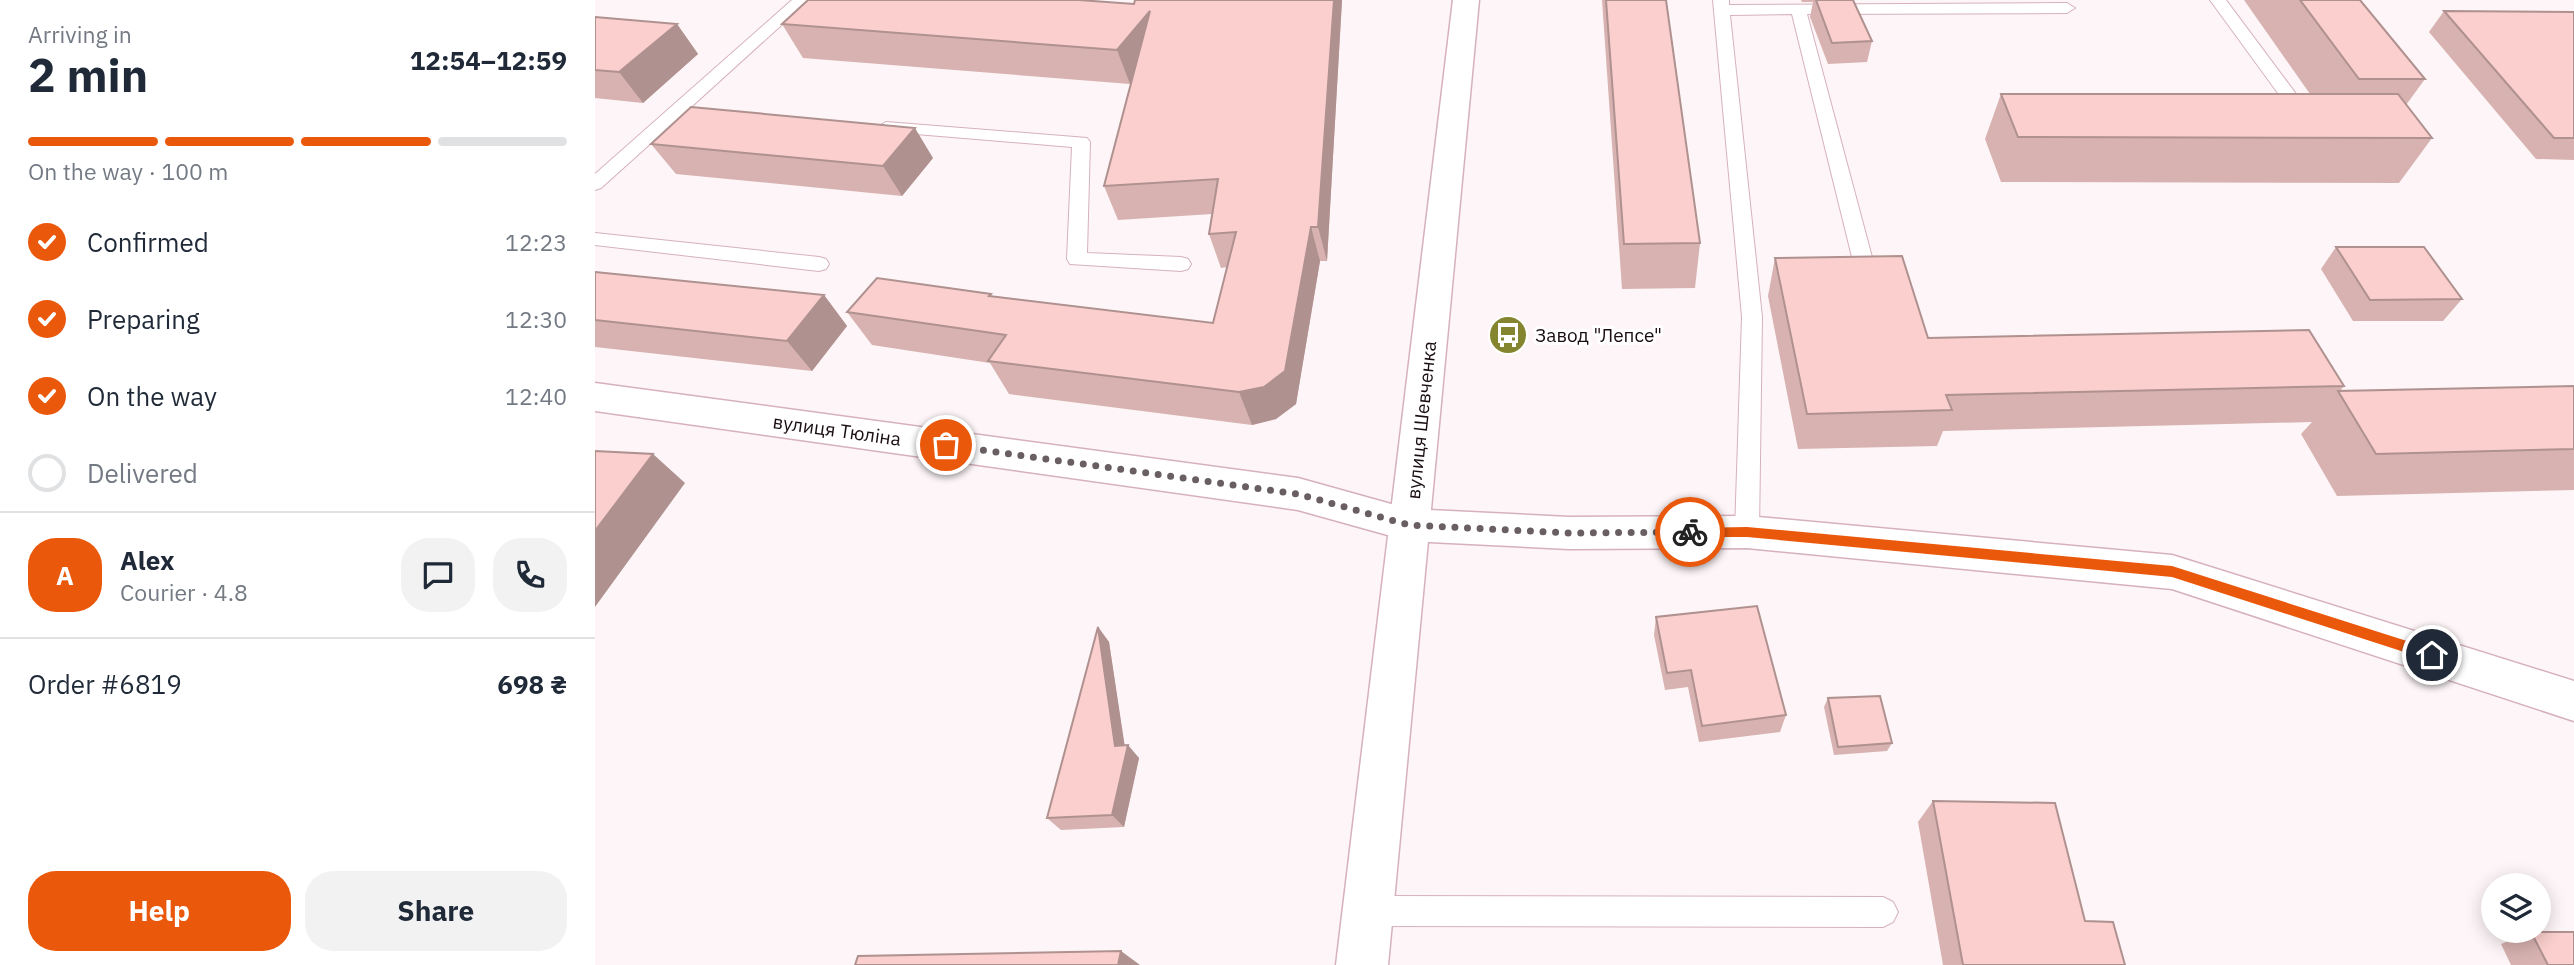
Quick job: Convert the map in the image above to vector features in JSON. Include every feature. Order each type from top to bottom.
[{"type":"street","name":"вулиця Шевченка","points":[[1362,965],[1466,0]]},
{"type":"street","name":"вулиця Тюліна","points":[[595,397],[1298,494],[1409,525],[1569,533],[1747,532],[2172,572],[2574,701]]},
{"type":"lane","points":[[595,184],[801,0]]},
{"type":"lane","points":[[2218,0],[2311,127],[2283,127]]},
{"type":"lane","points":[[1747,532],[1752,317],[1722,5],[1798,9],[2067,8]]},
{"type":"lane","points":[[1798,9],[1863,261]]},
{"type":"lane","points":[[676,112],[730,116]]},
{"type":"lane","points":[[865,126],[1081,142],[1077,258],[1181,264]]},
{"type":"lane","points":[[595,239],[819,264]]},
{"type":"lane","points":[[1368,911],[1882,912]]},
{"type":"building","points":[[808,0],[1079,0],[1134,4],[1135,0],[1334,0],[1318,227],[1311,227],[1285,371],[1264,387],[1239,392],[988,361],[1006,335],[847,312],[877,278],[991,294],[989,296],[1213,323],[1236,232],[1209,234],[1218,179],[1104,186],[1150,11],[1117,50],[782,24]]},
{"type":"building","points":[[1606,0],[1666,0],[1700,243],[1624,244]]},
{"type":"building","points":[[1816,0],[1853,0],[1872,41],[1832,43]]},
{"type":"building","points":[[2300,0],[2360,0],[2425,79],[2359,79]]},
{"type":"building","points":[[2444,11],[2574,12],[2574,138],[2554,138]]},
{"type":"building","points":[[595,17],[677,24],[619,72],[595,70]]},
{"type":"building","points":[[2001,94],[2398,94],[2432,138],[2018,137]]},
{"type":"building","points":[[691,107],[915,128],[883,166],[651,144]]},
{"type":"building","points":[[2336,247],[2424,247],[2462,299],[2370,300]]},
{"type":"building","points":[[1902,256],[1928,338],[2309,330],[2344,386],[1946,395],[1952,410],[1807,414],[1775,258]]},
{"type":"building","points":[[595,272],[824,295],[787,341],[595,320]]},
{"type":"building","points":[[2574,386],[2574,449],[2376,454],[2338,391]]},
{"type":"building","points":[[595,451],[653,454],[595,531]]},
{"type":"building","points":[[1757,606],[1786,715],[1702,726],[1691,670],[1667,673],[1656,617]]},
{"type":"building","points":[[1098,627],[1115,746],[1128,745],[1112,815],[1047,818]]},
{"type":"building","points":[[1880,696],[1892,743],[1838,747],[1828,698]]},
{"type":"building","points":[[1933,801],[2055,803],[2085,921],[2113,922],[2125,965],[1963,965]]},
{"type":"building","points":[[2551,932],[2574,932],[2574,965],[2548,965],[2537,943],[2551,943]]},
{"type":"building","points":[[1121,951],[1118,965],[855,965],[858,956]]},
{"type":"way so far","points":[[946,445],[1298,494],[1409,525],[1569,533],[1690,532]]},
{"type":"place","name":"Завод \"Лепсе\"","points":[[1508,335]]},
{"type":"route","points":[[1690,532],[1747,532],[2172,572],[2432,655]]}]
